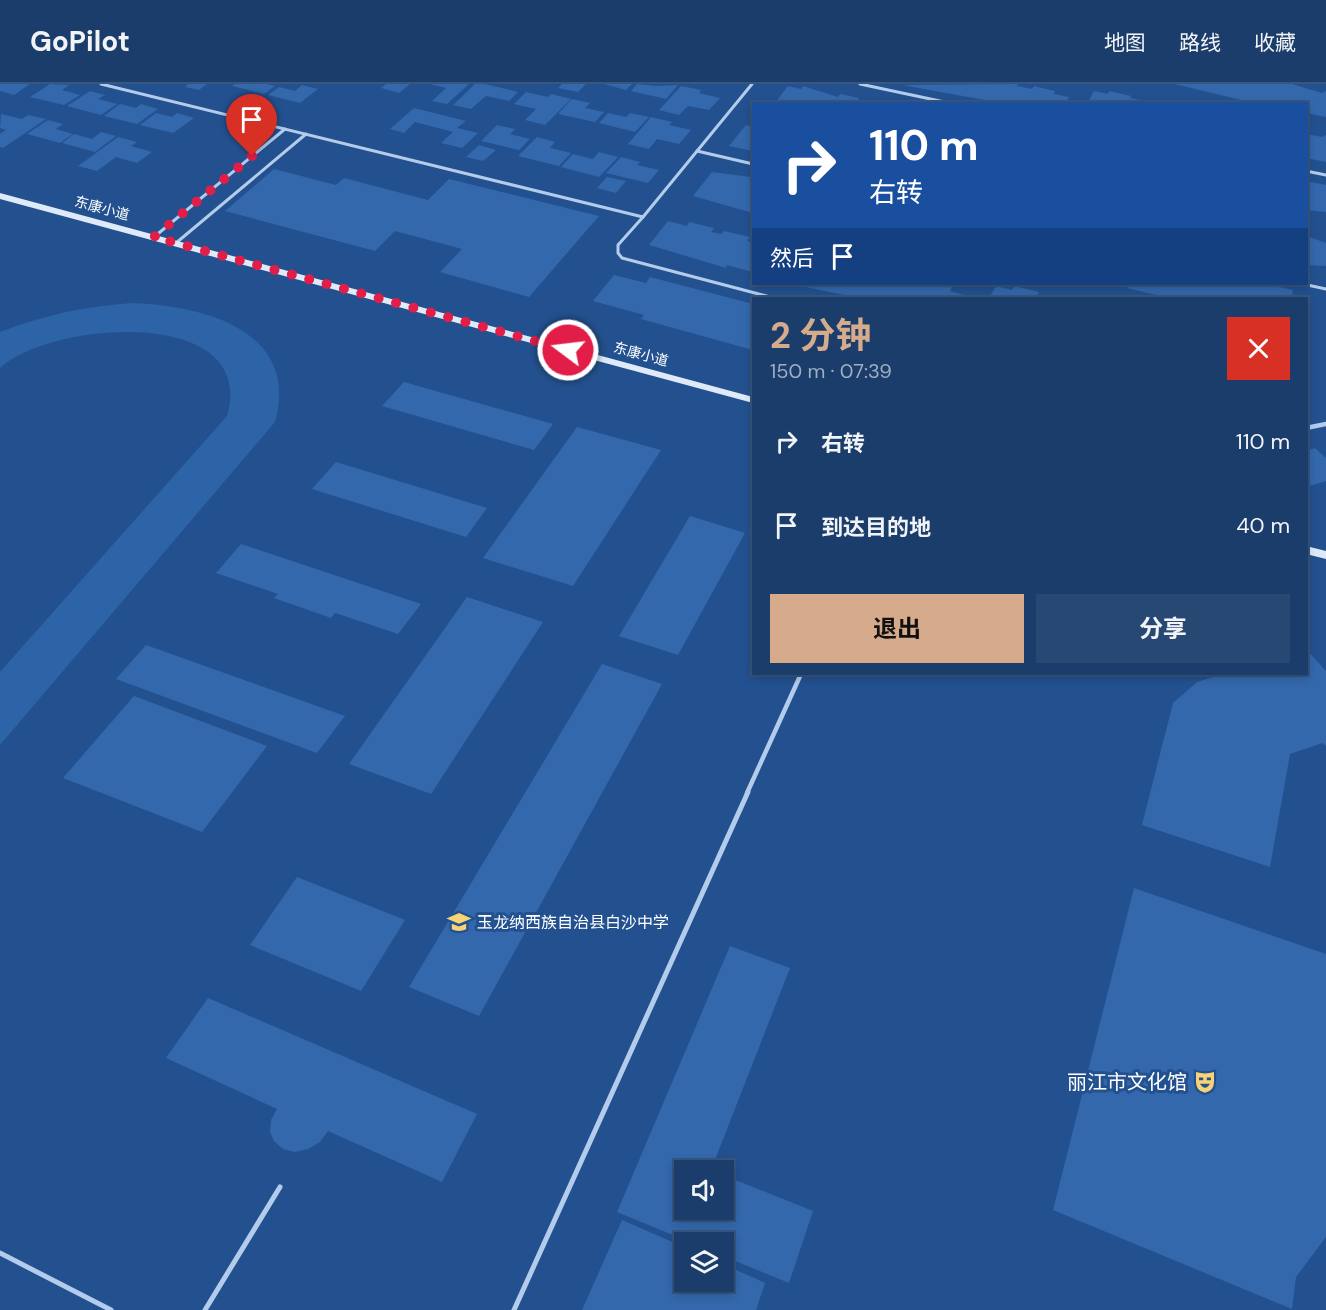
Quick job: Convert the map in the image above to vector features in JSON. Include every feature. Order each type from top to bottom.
[{"type":"street","name":"东康小道","points":[[0,196],[752,400]]},
{"type":"street","points":[[1308,550],[1326,555]]},
{"type":"lane","points":[[101,84],[643,217]]},
{"type":"lane","points":[[752,84],[618,245],[618,253],[622,258],[770,297]]},
{"type":"lane","points":[[860,84],[945,102]]},
{"type":"lane","points":[[154,237],[285,129]]},
{"type":"lane","points":[[176,243],[306,134]]},
{"type":"lane","points":[[697,151],[752,164]]},
{"type":"lane","points":[[1308,171],[1326,175]]},
{"type":"lane","points":[[1308,285],[1326,289]]},
{"type":"lane","points":[[1308,428],[1326,424]]},
{"type":"lane","points":[[514,1310],[801,675]]},
{"type":"lane","points":[[206,1310],[280,1187]]},
{"type":"lane","points":[[0,1253],[111,1310]]},
{"type":"shaded area","points":[[133,303],[189,310],[216,318],[240,329],[260,345],[273,365],[279,391],[275,422],[0,745],[0,672],[227,416],[229,380],[212,355],[183,340],[145,333],[103,333],[62,340],[26,352],[0,368],[0,332],[65,312]]},
{"type":"building","points":[[0,84],[30,84],[14,95],[0,91]]},
{"type":"building","points":[[50,84],[69,85],[62,90],[80,95],[64,105],[30,97]]},
{"type":"building","points":[[188,84],[207,84],[199,90],[185,87]]},
{"type":"building","points":[[235,84],[275,86],[264,94],[232,86]]},
{"type":"building","points":[[386,84],[410,84],[399,93],[381,88]]},
{"type":"building","points":[[430,84],[469,84],[447,104],[432,101],[446,88]]},
{"type":"building","points":[[475,84],[485,84],[518,92],[509,101],[486,96],[471,109],[453,105]]},
{"type":"building","points":[[562,84],[586,84],[578,92],[558,88]]},
{"type":"building","points":[[604,84],[632,84],[626,90]]},
{"type":"building","points":[[637,84],[678,85],[666,99],[631,91]]},
{"type":"building","points":[[1018,84],[1017,86],[1032,89],[1034,86],[1055,91],[1054,94],[1069,97],[1067,102],[989,102],[902,85]]},
{"type":"building","points":[[1175,84],[1292,84],[1322,93],[1326,91],[1326,117],[1308,113],[1308,102],[1249,102]]},
{"type":"building","points":[[302,85],[318,89],[300,103],[268,95],[279,87],[295,91]]},
{"type":"building","points":[[681,86],[701,90],[699,93],[720,98],[709,110],[688,106],[679,115],[659,110]]},
{"type":"building","points":[[788,86],[801,89],[803,86],[838,97],[840,94],[859,98],[857,101],[860,102],[776,102]]},
{"type":"building","points":[[90,91],[105,95],[98,99],[117,104],[101,115],[67,106]]},
{"type":"building","points":[[1094,91],[1108,94],[1109,91],[1152,102],[1088,102]]},
{"type":"building","points":[[526,92],[548,97],[551,94],[571,99],[545,125],[525,120],[536,109],[514,104]]},
{"type":"building","points":[[572,99],[590,103],[585,108],[604,112],[595,122],[558,114]]},
{"type":"building","points":[[120,104],[136,108],[141,104],[158,109],[137,124],[104,116]]},
{"type":"building","points":[[414,108],[466,121],[457,128],[478,133],[462,148],[441,143],[453,132],[415,122],[404,133],[390,129]]},
{"type":"building","points":[[156,113],[172,117],[177,113],[194,118],[173,133],[140,125]]},
{"type":"building","points":[[608,113],[626,117],[630,113],[649,117],[635,132],[599,123]]},
{"type":"building","points":[[1,114],[22,119],[28,115],[46,119],[3,148],[0,147],[0,134],[6,130],[0,128]]},
{"type":"building","points":[[651,117],[672,122],[669,125],[691,130],[679,144],[657,139],[649,149],[628,144]]},
{"type":"building","points":[[48,120],[63,124],[56,129],[73,134],[60,143],[27,134]]},
{"type":"building","points":[[497,125],[515,129],[510,134],[530,139],[519,150],[481,141]]},
{"type":"building","points":[[746,125],[752,127],[752,151],[729,146]]},
{"type":"building","points":[[101,132],[116,136],[95,152],[62,143],[74,134],[92,139]]},
{"type":"building","points":[[1308,134],[1322,137],[1326,135],[1326,162],[1308,158]]},
{"type":"building","points":[[118,137],[137,142],[131,146],[152,152],[137,163],[116,157],[97,171],[78,166]]},
{"type":"building","points":[[537,137],[555,142],[550,148],[571,153],[559,166],[518,156]]},
{"type":"building","points":[[479,145],[496,150],[483,161],[466,157]]},
{"type":"building","points":[[599,152],[618,157],[599,177],[561,167],[573,154],[593,159]]},
{"type":"building","points":[[621,157],[640,162],[637,165],[659,170],[648,183],[606,173]]},
{"type":"building","points":[[274,169],[336,185],[344,178],[428,200],[449,179],[599,216],[529,297],[440,272],[462,249],[395,231],[375,251],[225,211]]},
{"type":"building","points":[[712,172],[751,177],[749,180],[752,181],[752,213],[693,196]]},
{"type":"building","points":[[607,177],[626,181],[616,193],[597,188]]},
{"type":"building","points":[[1308,181],[1326,185],[1326,212],[1308,210]]},
{"type":"building","points":[[668,221],[687,226],[689,222],[714,228],[711,232],[721,234],[724,231],[750,237],[747,241],[752,242],[752,272],[727,265],[726,268],[649,245]]},
{"type":"building","points":[[1308,237],[1326,243],[1326,266],[1308,265]]},
{"type":"building","points":[[614,275],[646,283],[650,277],[752,304],[752,350],[641,319],[644,315],[593,301]]},
{"type":"building","points":[[796,285],[943,285],[952,287],[950,291],[968,296],[967,297],[854,297]]},
{"type":"building","points":[[1125,285],[1254,285],[1265,287],[1270,285],[1293,290],[1292,294],[1304,297],[1165,297],[1127,288],[1128,286]]},
{"type":"building","points":[[996,286],[1012,290],[1014,286],[1039,292],[1037,296],[1040,297],[990,297]]},
{"type":"building","points":[[404,382],[553,424],[534,450],[382,406]]},
{"type":"building","points":[[577,427],[661,450],[573,586],[483,558]]},
{"type":"building","points":[[1315,448],[1326,458],[1326,481],[1308,486],[1308,450]]},
{"type":"building","points":[[336,462],[487,508],[466,537],[312,489]]},
{"type":"building","points":[[690,516],[745,533],[678,655],[619,636]]},
{"type":"building","points":[[241,544],[421,604],[398,634],[335,613],[331,618],[274,598],[278,594],[216,573]]},
{"type":"building","points":[[467,597],[543,622],[431,794],[349,764]]},
{"type":"building","points":[[146,645],[345,716],[317,753],[116,679]]},
{"type":"building","points":[[1308,651],[1326,671],[1326,746],[1323,743],[1290,754],[1270,867],[1142,825],[1173,703],[1197,682],[1220,675],[1308,675]]},
{"type":"building","points":[[602,664],[662,684],[479,1016],[409,987]]},
{"type":"building","points":[[134,696],[267,746],[202,832],[63,778]]},
{"type":"building","points":[[297,877],[405,920],[361,991],[250,945]]},
{"type":"building","name":"丽江市文化馆","points":[[1134,888],[1326,954],[1326,1237],[1296,1277],[1292,1309],[1053,1210]]},
{"type":"building","points":[[730,946],[790,968],[715,1160],[674,1160],[674,1220],[734,1220],[734,1179],[813,1211],[789,1283],[734,1260],[734,1232],[674,1232],[674,1235],[617,1212]]},
{"type":"building","points":[[208,998],[477,1114],[442,1182],[328,1131],[320,1142],[308,1149],[295,1152],[283,1149],[274,1141],[270,1132],[271,1120],[277,1109],[166,1058]]},
{"type":"building","points":[[622,1220],[674,1243],[674,1292],[734,1292],[734,1269],[765,1283],[756,1310],[582,1310]]},
{"type":"place","name":"玉龙纳西族自治县白沙中学","points":[[459,922]]},
{"type":"place","name":"丽江市文化馆","points":[[1205,1082]]},
{"type":"route","points":[[252,156],[154,237],[568,350]]}]
